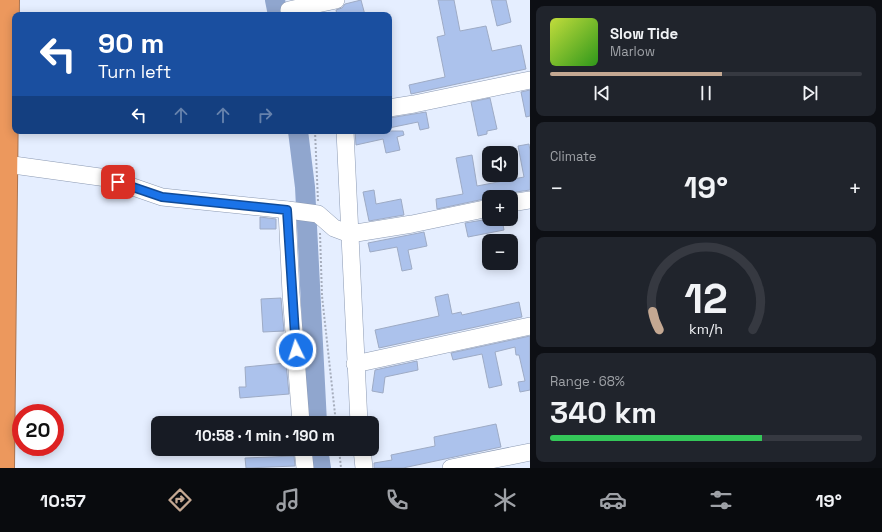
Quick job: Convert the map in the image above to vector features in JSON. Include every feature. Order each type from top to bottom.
[{"type":"highway","points":[[4,468],[8,0]]},
{"type":"lane","points":[[289,10],[329,4]]},
{"type":"lane","points":[[392,108],[530,80]]},
{"type":"lane","points":[[344,134],[359,416]]},
{"type":"lane","points":[[6,164],[107,178],[162,197],[318,214],[334,228],[350,234],[412,224],[482,209]]},
{"type":"lane","points":[[518,202],[530,200]]},
{"type":"lane","points":[[287,210],[291,292],[300,416]]},
{"type":"lane","points":[[355,364],[530,326]]},
{"type":"lane","points":[[451,468],[530,452]]},
{"type":"lane","points":[[304,456],[305,468]]},
{"type":"lane","points":[[363,456],[364,468]]},
{"type":"path","points":[[315,134],[322,296],[335,416]]},
{"type":"path","points":[[340,456],[341,468]]},
{"type":"building","points":[[361,0],[364,12],[336,12],[336,10],[342,8],[345,4]]},
{"type":"building","points":[[438,0],[454,0],[460,31],[486,26],[492,51],[521,45],[526,69],[411,94],[409,85],[445,77],[437,37],[445,35]]},
{"type":"building","points":[[491,0],[506,0],[511,22],[497,26]]},
{"type":"building","points":[[530,90],[530,116],[526,117],[521,92]]},
{"type":"building","points":[[490,98],[497,129],[487,131],[487,134],[478,136],[471,102]]},
{"type":"building","points":[[426,112],[429,128],[420,130],[418,122],[392,127],[392,118]]},
{"type":"building","points":[[392,131],[403,131],[404,135],[397,137],[400,150],[386,153],[383,139],[356,145],[355,134],[392,134]]},
{"type":"building","points":[[529,144],[530,190],[518,192],[518,190],[482,190],[482,199],[437,209],[436,199],[463,194],[456,158],[472,155],[477,186],[498,182],[518,182],[518,178],[524,177],[518,146]]},
{"type":"building","points":[[374,190],[376,204],[401,199],[404,215],[369,221],[363,192]]},
{"type":"building","points":[[260,217],[276,219],[276,229],[260,229]]},
{"type":"building","points":[[482,220],[482,226],[503,226],[504,230],[468,237],[465,223]]},
{"type":"building","points":[[424,232],[427,246],[408,250],[412,269],[402,271],[397,247],[370,252],[368,243]]},
{"type":"building","points":[[448,294],[452,314],[461,312],[462,315],[519,302],[522,317],[379,348],[375,330],[439,316],[435,297]]},
{"type":"building","points":[[281,298],[284,331],[263,332],[261,299]]},
{"type":"building","points":[[530,336],[530,390],[520,392],[518,382],[525,381],[519,355],[516,355],[515,347],[495,352],[502,385],[489,388],[482,354],[453,360],[451,353]]},
{"type":"building","points":[[417,361],[418,370],[385,377],[383,393],[372,391],[375,370]]},
{"type":"building","points":[[286,363],[289,394],[240,398],[239,387],[246,387],[245,367]]},
{"type":"building","points":[[496,424],[501,447],[403,468],[374,468],[374,463],[392,460],[391,455],[435,446],[434,437]]},
{"type":"building","points":[[294,456],[295,466],[246,468],[245,458]]},
{"type":"waterway","points":[[275,0],[277,12]]},
{"type":"waterway","points":[[298,134],[305,187],[317,416]]},
{"type":"waterway","points":[[319,456],[321,468]]},
{"type":"route","points":[[118,182],[162,197],[287,210],[291,292],[296,350]]}]
